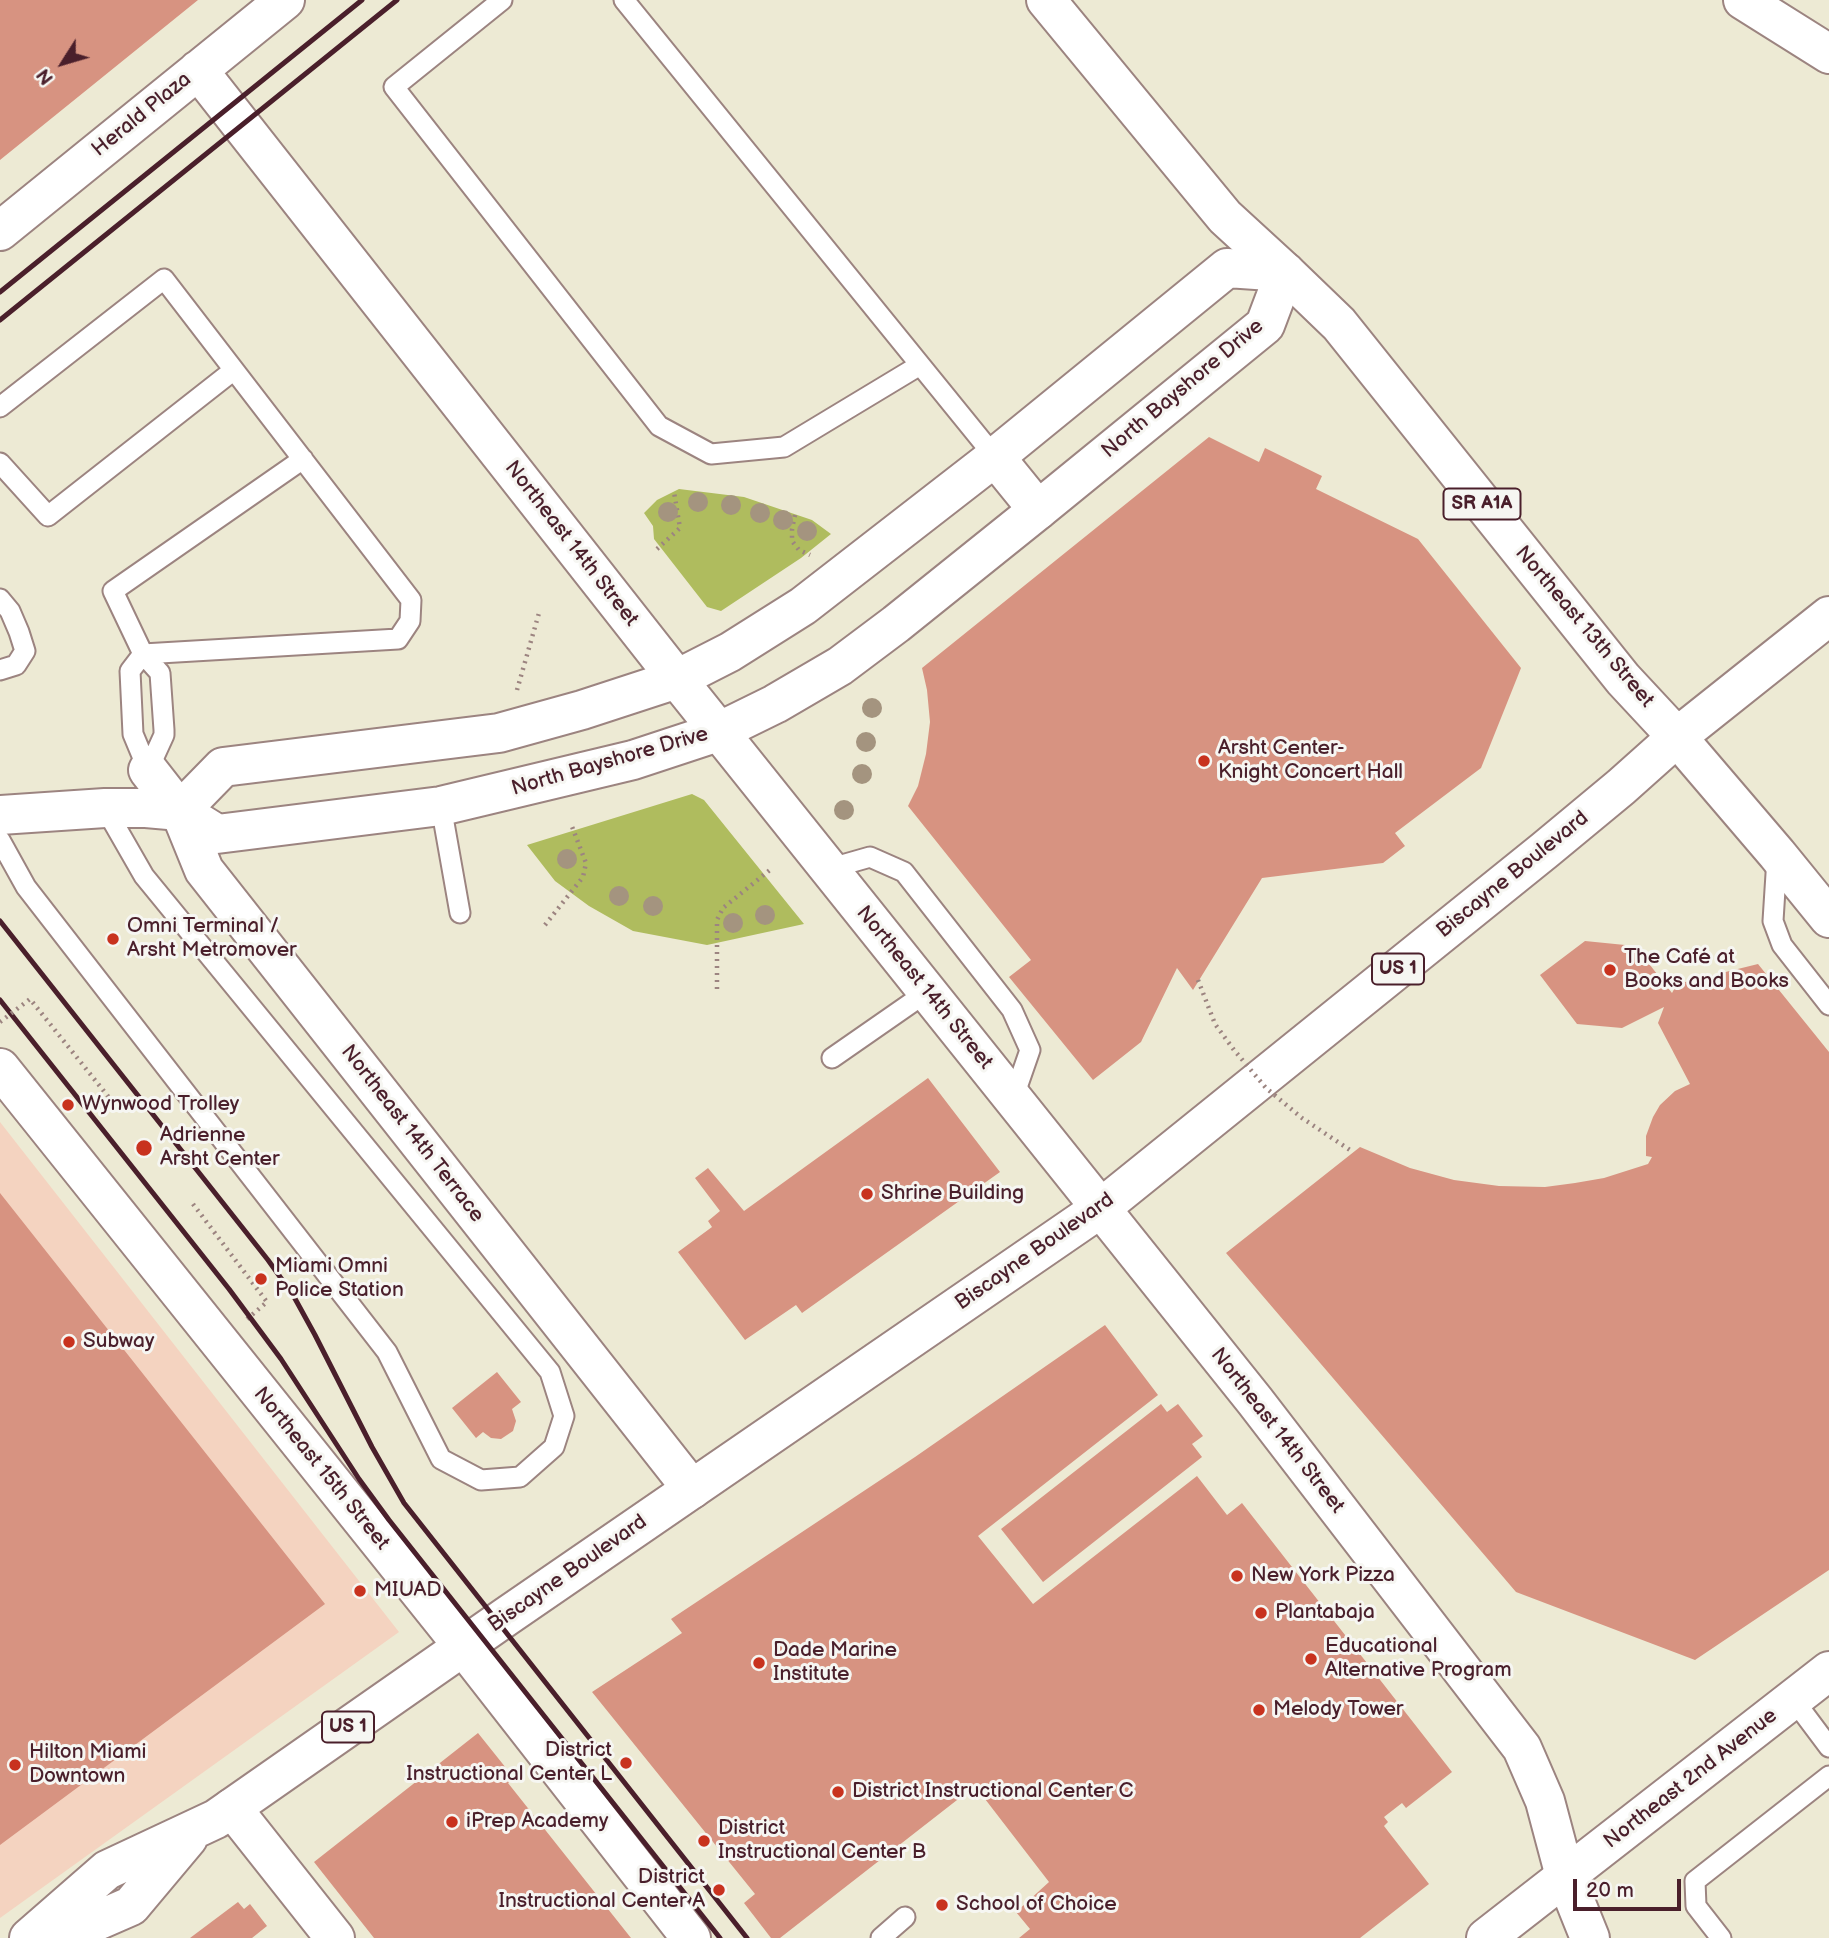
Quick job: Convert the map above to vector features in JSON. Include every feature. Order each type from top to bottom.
[{"type":"main road","name":"Herald Plaza","points":[[0,231],[285,0]]},
{"type":"main road","name":"Northeast 13th Street","points":[[1046,0],[1225,217],[1339,324],[1623,679],[1677,737],[1829,918]]},
{"type":"main road","points":[[1743,0],[1829,54]]},
{"type":"main road","name":"Northeast 14th Street","points":[[198,70],[718,732],[1255,1401],[1522,1748],[1545,1801],[1566,1876],[1590,1938]]},
{"type":"main road","points":[[180,811],[223,766],[499,733],[677,679],[730,652],[803,606],[995,457],[1227,268],[1285,272]]},
{"type":"main road","name":"North Bayshore Drive","points":[[0,815],[146,808],[180,811],[217,834],[441,806],[633,760],[718,732],[775,704],[840,666],[1038,510],[1265,325],[1285,272]]},
{"type":"main road","points":[[995,457],[1038,510]]},
{"type":"main road","name":"Biscayne Boulevard","points":[[29,1938],[107,1870],[216,1819],[1101,1208],[1555,842],[1677,737],[1829,616]]},
{"type":"main road","name":"Northeast 14th Terrace","points":[[148,770],[180,811],[204,870],[692,1489]]},
{"type":"main road","name":"Northeast 15th Street","points":[[0,1068],[463,1647],[691,1938]]},
{"type":"main road","name":"Northeast 2nd Avenue","points":[[1486,1938],[1829,1671]]},
{"type":"main road","points":[[232,1808],[335,1938]]},
{"type":"main road","name":"Biscayne Boulevard","points":[[58,1938],[131,1906],[196,1828]]},
{"type":"lane","points":[[502,0],[394,86],[660,426],[711,454],[784,447],[920,365]]},
{"type":"lane","points":[[624,0],[995,457]]},
{"type":"lane","points":[[0,407],[164,278],[411,600],[410,621],[398,639],[143,654],[130,671],[133,734],[148,770]]},
{"type":"lane","points":[[0,463],[48,516],[234,370]]},
{"type":"lane","points":[[148,770],[164,735],[160,673],[143,654],[113,591],[303,460]]},
{"type":"lane","points":[[0,599],[10,611],[25,651],[16,665],[0,670]]},
{"type":"lane","points":[[441,806],[460,913]]},
{"type":"lane","points":[[0,840],[26,887],[387,1352],[441,1459],[481,1480],[520,1477],[554,1447],[564,1416],[550,1372],[144,876],[106,808]]},
{"type":"lane","points":[[1777,854],[1773,921],[1782,945],[1829,1005]]},
{"type":"lane","points":[[828,869],[870,857],[904,872],[1012,1010],[1030,1051],[1013,1099]]},
{"type":"lane","points":[[832,1058],[928,992]]},
{"type":"lane","points":[[1793,1699],[1829,1747]]},
{"type":"lane","points":[[1721,1938],[1696,1906],[1695,1881],[1829,1776]]},
{"type":"lane","points":[[881,1938],[905,1917]]},
{"type":"path","points":[[657,549],[680,528],[674,492]]},
{"type":"path","points":[[795,515],[792,541],[799,550],[814,557]]},
{"type":"path","points":[[517,690],[539,613]]},
{"type":"path","points":[[545,925],[583,877],[586,863],[571,824]]},
{"type":"path","points":[[717,989],[717,920],[723,908],[771,869]]},
{"type":"path","points":[[1199,980],[1215,1024],[1266,1088],[1302,1118],[1353,1152]]},
{"type":"path","points":[[0,1023],[30,999],[111,1100]]},
{"type":"path","points":[[193,1204],[267,1302],[240,1324]]},
{"type":"shaded area","points":[[0,1122],[399,1632],[0,1918]]},
{"type":"green space","points":[[679,489],[744,497],[812,520],[831,534],[801,558],[721,611],[707,607],[654,539],[653,526],[644,513],[657,500]]},
{"type":"green space","points":[[692,794],[704,800],[804,924],[707,945],[633,931],[589,906],[555,881],[527,845]]},
{"type":"building","points":[[0,0],[198,0],[0,160]]},
{"type":"building","name":"Arsht Center- Knight Concert Hall","points":[[1209,437],[1259,462],[1265,448],[1322,476],[1316,489],[1418,539],[1521,668],[1481,768],[1395,833],[1405,846],[1383,863],[1262,878],[1193,990],[1177,968],[1141,1042],[1093,1080],[1009,977],[1031,960],[908,806],[918,786],[930,722],[922,668]]},
{"type":"building","points":[[1585,941],[1635,946],[1672,993],[1677,984],[1758,964],[1829,1052],[1829,1570],[1695,1660],[1516,1592],[1226,1253],[1360,1147],[1410,1168],[1454,1180],[1499,1186],[1545,1187],[1575,1183],[1604,1178],[1648,1164],[1652,1157],[1646,1156],[1646,1136],[1653,1117],[1660,1105],[1675,1091],[1690,1084],[1658,1023],[1664,1007],[1622,1028],[1577,1024],[1540,975]]},
{"type":"building","name":"Shrine Building","points":[[928,1078],[1000,1172],[802,1313],[796,1305],[745,1340],[678,1252],[712,1227],[708,1221],[720,1211],[695,1178],[708,1168],[744,1211]]},
{"type":"building","points":[[0,1193],[325,1604],[0,1845]]},
{"type":"building","points":[[1105,1325],[1158,1395],[978,1536],[1033,1604],[1197,1476],[1227,1515],[1242,1503],[1452,1772],[1406,1808],[1402,1803],[1384,1817],[1388,1822],[1384,1826],[1429,1884],[1360,1938],[1019,1938],[1030,1929],[1016,1912],[1049,1882],[975,1786],[780,1938],[771,1938],[744,1903],[755,1894],[592,1692],[682,1633],[671,1619],[915,1457]]},
{"type":"building","points":[[497,1372],[521,1402],[512,1409],[516,1421],[513,1431],[501,1439],[491,1438],[483,1432],[476,1438],[452,1408]]},
{"type":"building","points":[[1161,1404],[1167,1412],[1178,1404],[1203,1436],[1192,1444],[1202,1457],[1043,1582],[1001,1529]]},
{"type":"building","name":"iPrep Academy","points":[[478,1733],[514,1778],[508,1783],[631,1938],[374,1938],[314,1862]]},
{"type":"building","points":[[238,1902],[244,1909],[250,1904],[267,1926],[252,1938],[190,1938]]},
{"type":"railway","points":[[0,292],[362,0]]},
{"type":"railway","points":[[0,320],[397,0]]},
{"type":"railway","points":[[0,921],[293,1295],[404,1503],[747,1938]]},
{"type":"railway","points":[[0,1000],[229,1289],[281,1359],[389,1520],[720,1938]]},
{"type":"place","name":"Arsht Center- Knight Concert Hall","points":[[1204,761]]},
{"type":"place","name":"Omni Terminal / Arsht Metromover","points":[[113,939]]},
{"type":"place","name":"The Café at Books and Books","points":[[1610,970]]},
{"type":"place","name":"Wynwood Trolley","points":[[68,1105]]},
{"type":"place","name":"Adrienne Arsht Center","points":[[144,1148]]},
{"type":"place","name":"Shrine Building","points":[[867,1194]]},
{"type":"place","name":"Miami Omni Police Station","points":[[261,1279]]},
{"type":"place","name":"Subway","points":[[69,1342]]},
{"type":"place","name":"New York Pizza","points":[[1237,1576]]},
{"type":"place","name":"MIUAD","points":[[360,1591]]},
{"type":"place","name":"Plantabaja","points":[[1261,1613]]},
{"type":"place","name":"Educational Alternative Program","points":[[1311,1659]]},
{"type":"place","name":"Dade Marine Institute","points":[[759,1663]]},
{"type":"place","name":"Melody Tower","points":[[1259,1710]]},
{"type":"place","name":"District Instructional Center L","points":[[626,1763]]},
{"type":"place","name":"Hilton Miami Downtown","points":[[15,1765]]},
{"type":"place","name":"District Instructional Center C","points":[[838,1792]]},
{"type":"place","name":"iPrep Academy","points":[[452,1822]]},
{"type":"place","name":"District Instructional Center B","points":[[704,1841]]},
{"type":"place","name":"District Instructional Center A","points":[[719,1890]]},
{"type":"place","name":"School of Choice","points":[[942,1905]]}]
